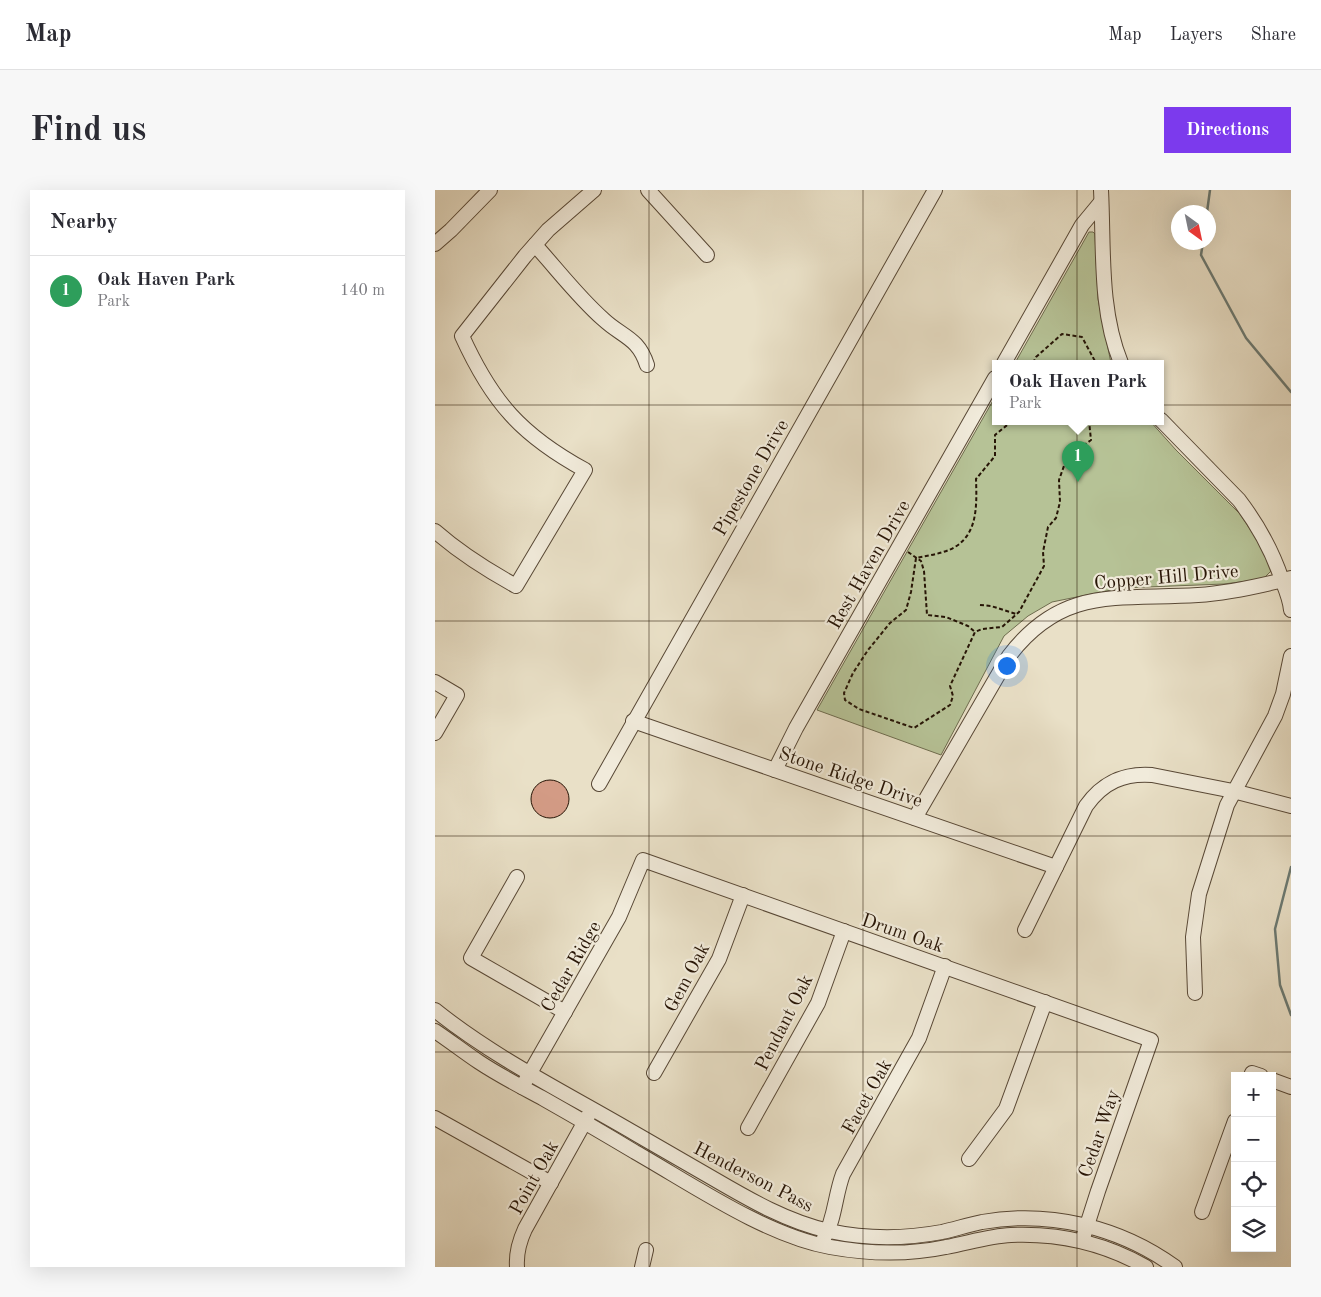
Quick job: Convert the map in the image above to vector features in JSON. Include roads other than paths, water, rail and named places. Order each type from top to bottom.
[{"type":"street","points":[[435,244],[490,190]]},
{"type":"street","points":[[435,531],[458,550],[516,586],[585,470],[557,455],[537,440],[501,405],[475,364],[462,336],[548,230],[594,190]]},
{"type":"street","points":[[648,190],[707,255]]},
{"type":"street","name":"Pipestone Drive","points":[[599,784],[935,190]]},
{"type":"street","points":[[1006,360],[1082,225],[1101,196]]},
{"type":"street","points":[[1101,196],[1106,303],[1114,345],[1120,360]]},
{"type":"street","points":[[535,245],[603,320],[634,341],[645,358],[647,365]]},
{"type":"street","name":"Rest Haven Drive","points":[[775,770],[796,728],[992,383]]},
{"type":"street","points":[[1164,423],[1239,500],[1250,514],[1287,579],[1291,610]]},
{"type":"street","name":"Copper Hill Drive","points":[[915,818],[1009,656],[1028,634],[1051,617],[1077,604],[1105,598],[1199,595],[1246,589],[1287,579]]},
{"type":"street","points":[[1195,993],[1193,936],[1195,915],[1222,817],[1233,791],[1275,716],[1283,694],[1291,656]]},
{"type":"street","points":[[435,682],[457,695],[435,733]]},
{"type":"street","name":"Stone Ridge Drive","points":[[633,722],[1056,867]]},
{"type":"street","points":[[1025,930],[1086,806],[1103,787],[1114,780],[1133,775],[1152,775],[1233,791],[1291,806]]},
{"type":"street","name":"Drum Oak","points":[[643,860],[1151,1040]]},
{"type":"street","name":"Cedar Ridge","points":[[522,1087],[619,917],[643,860]]},
{"type":"street","points":[[517,877],[471,958],[565,1012]]},
{"type":"street","name":"Gem Oak","points":[[654,1073],[719,959],[743,895]]},
{"type":"street","name":"Pendant Oak","points":[[748,1128],[818,1003],[844,931]]},
{"type":"street","name":"Facet Oak","points":[[821,1245],[828,1231],[838,1186],[843,1174],[919,1038],[945,966]]},
{"type":"street","points":[[969,1159],[1006,1109],[1045,1002]]},
{"type":"street","name":"Henderson Pass","points":[[435,1010],[489,1050],[530,1074],[740,1194],[802,1224],[828,1231],[891,1238],[917,1236],[982,1222],[1009,1219],[1043,1219],[1087,1225],[1118,1236],[1142,1247],[1175,1267]]},
{"type":"street","name":"Henderson Pass","points":[[435,1031],[480,1063],[732,1208],[797,1239],[863,1252],[891,1253],[919,1252],[985,1238],[1041,1234],[1082,1240],[1112,1250],[1146,1267]]},
{"type":"street","name":"Cedar Way","points":[[1082,1240],[1151,1040]]},
{"type":"street","points":[[1276,1081],[1291,1087]]},
{"type":"street","name":"Point Oak","points":[[517,1267],[519,1241],[593,1109]]},
{"type":"street","points":[[435,1118],[551,1183]]},
{"type":"street","points":[[1202,1212],[1231,1133]]},
{"type":"street","points":[[642,1267],[646,1250]]},
{"type":"waterway","points":[[1208,205],[1210,190]]},
{"type":"waterway","points":[[1202,250],[1201,255],[1246,338],[1291,392]]},
{"type":"waterway","points":[[1291,867],[1275,929],[1280,985],[1291,1015]]},
{"type":"place","name":"Oak Haven Park","points":[[1078,482]]}]
